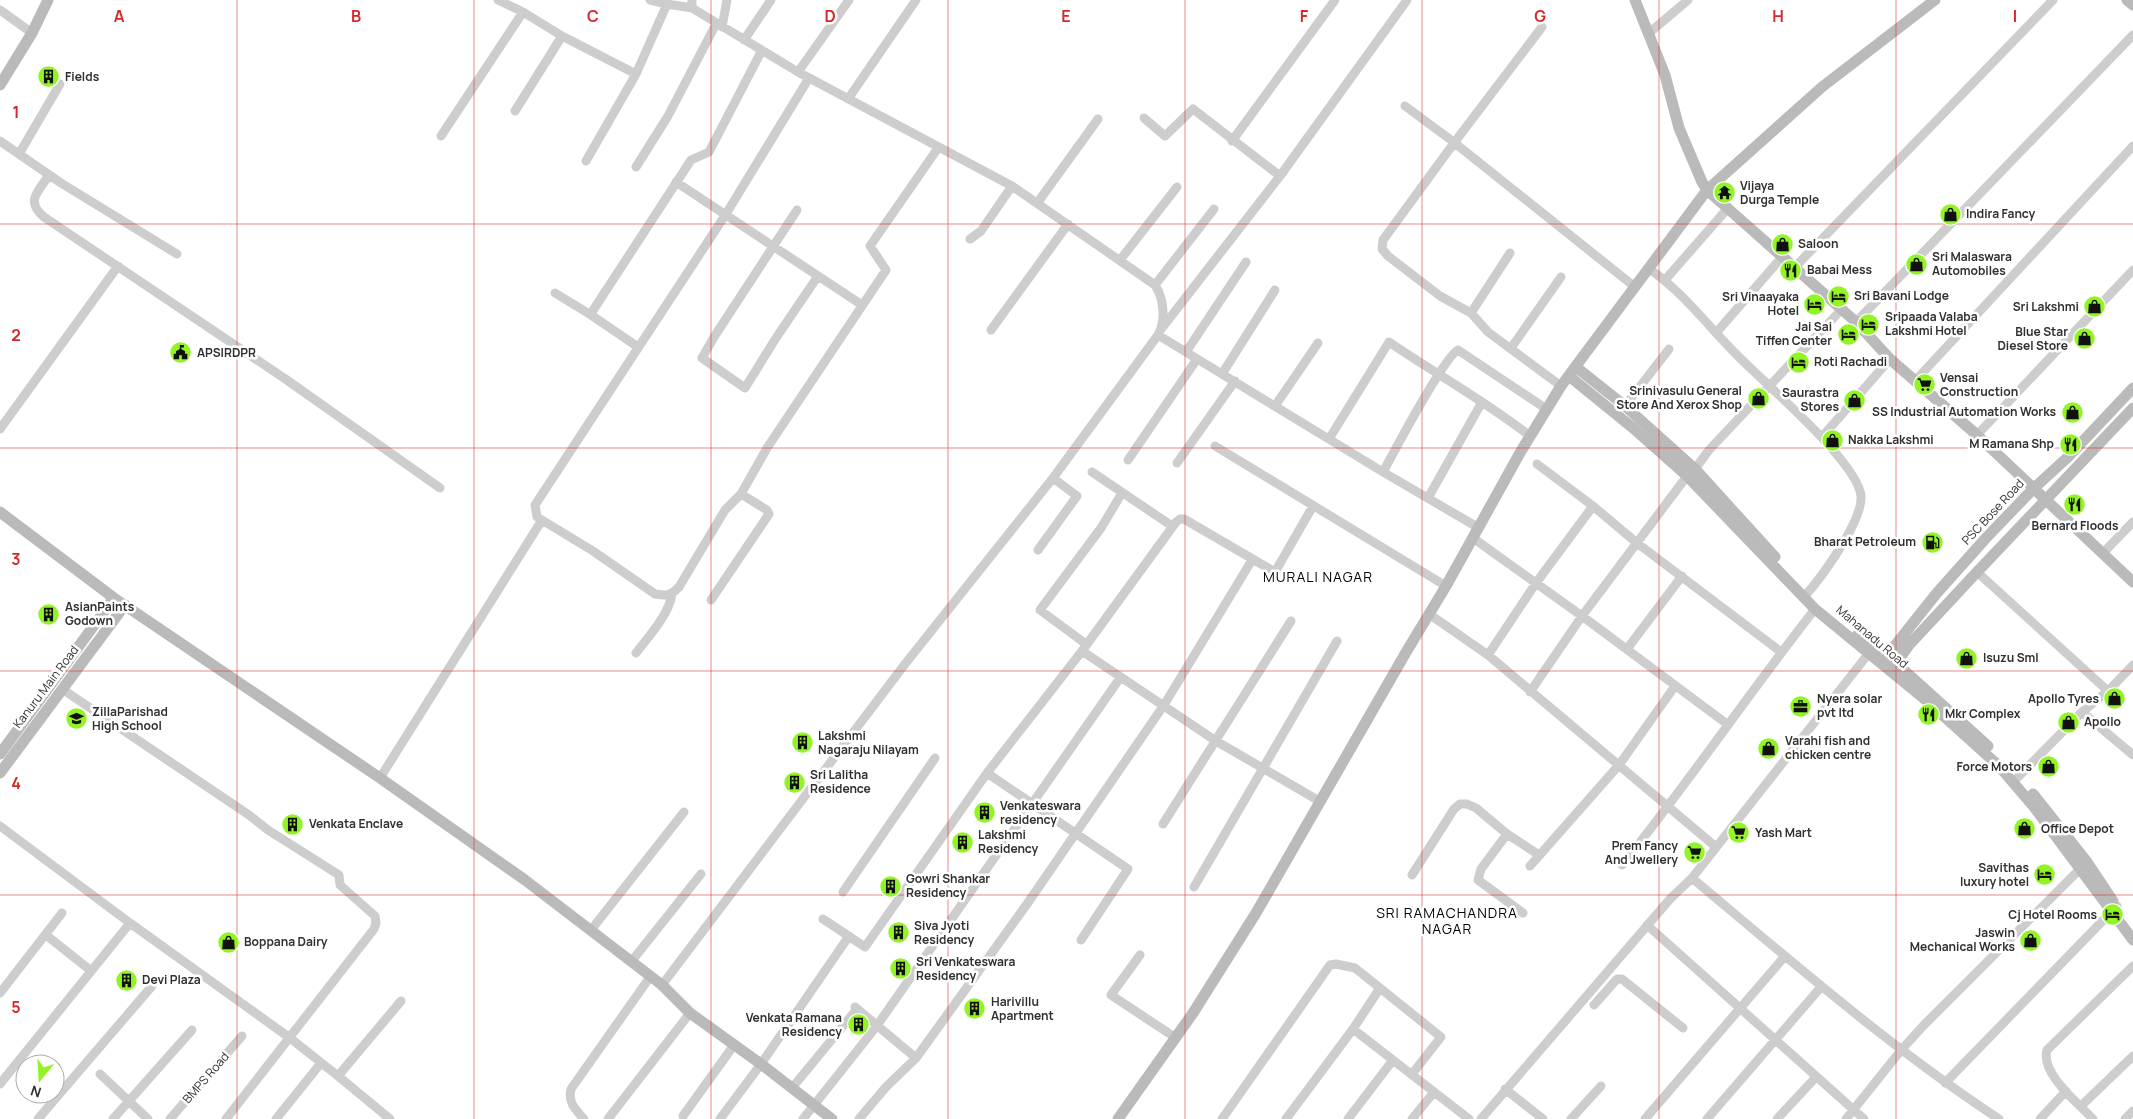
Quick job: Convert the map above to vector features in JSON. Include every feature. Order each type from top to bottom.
[{"type":"street","points":[[0,85],[32,33],[48,0]]},
{"type":"street","points":[[498,0],[524,12],[562,36],[636,74]]},
{"type":"street","points":[[650,0],[667,4],[692,4],[719,26],[808,78],[1012,186],[1038,202],[1155,285],[1161,295],[1163,304],[1160,332]]},
{"type":"street","points":[[636,167],[668,116],[719,26],[727,0]]},
{"type":"street","points":[[744,40],[771,0]]},
{"type":"street","points":[[798,72],[849,0]]},
{"type":"street","points":[[848,99],[916,0]]},
{"type":"street","points":[[1232,141],[1336,0]]},
{"type":"street","points":[[662,985],[905,664],[1053,478],[1160,332],[1280,176],[1407,0]]},
{"type":"street","points":[[1635,0],[1665,75],[1679,128],[1707,190],[1856,322],[1890,359],[1977,435],[2133,582]]},
{"type":"street","points":[[1649,33],[1688,0]]},
{"type":"street","points":[[1118,1119],[1176,1038],[1256,913],[1433,617],[1446,586],[1530,436],[1561,386],[1707,190],[1822,87],[1935,0]]},
{"type":"street","points":[[1795,267],[2053,0]]},
{"type":"street","points":[[2127,0],[2133,5]]},
{"type":"street","points":[[586,161],[636,74],[667,4]]},
{"type":"street","points":[[0,10],[32,33]]},
{"type":"street","points":[[441,136],[524,12]]},
{"type":"street","points":[[1542,26],[1383,240],[1382,250],[1440,296],[1471,314],[1488,332],[1561,386]]},
{"type":"street","points":[[1856,322],[2133,35]]},
{"type":"street","points":[[515,111],[562,36]]},
{"type":"street","points":[[591,315],[691,160],[709,152],[762,50]]},
{"type":"street","points":[[808,78],[726,214],[535,505],[537,517],[593,551],[655,594],[666,596],[672,594],[679,587],[725,510],[741,494],[767,448],[886,270],[870,246],[938,148]]},
{"type":"street","points":[[19,154],[60,84]]},
{"type":"street","points":[[1405,106],[1635,287]]},
{"type":"street","points":[[1144,118],[1165,136],[1192,109],[1280,176]]},
{"type":"street","points":[[1038,202],[1098,119]]},
{"type":"street","points":[[0,141],[49,175],[177,254]]},
{"type":"street","points":[[1915,381],[2133,146]]},
{"type":"street","points":[[49,175],[33,201],[34,207],[38,212],[61,230],[118,266],[284,378],[440,488]]},
{"type":"street","points":[[676,182],[862,305]]},
{"type":"street","points":[[970,239],[981,231],[1012,186]]},
{"type":"street","points":[[1120,260],[1177,187]]},
{"type":"street","points":[[1663,279],[1728,208]]},
{"type":"street","points":[[797,210],[702,358],[745,388],[818,276]]},
{"type":"street","points":[[1155,285],[1214,210]]},
{"type":"street","points":[[991,330],[1068,224]]},
{"type":"street","points":[[1471,314],[1510,253]]},
{"type":"street","points":[[1716,333],[1782,258]]},
{"type":"street","points":[[1186,352],[1246,262]]},
{"type":"street","points":[[0,429],[118,266]]},
{"type":"street","points":[[1650,269],[1663,279],[1822,438],[1857,482],[1861,493],[1861,506],[1849,534],[1806,595]]},
{"type":"street","points":[[1977,435],[2133,270]]},
{"type":"street","points":[[1510,348],[1561,277]]},
{"type":"street","points":[[1222,374],[1275,290]]},
{"type":"street","points":[[555,292],[638,346]]},
{"type":"street","points":[[1530,692],[1582,616],[1709,450],[1841,310]]},
{"type":"street","points":[[1160,332],[1197,359],[1479,528]]},
{"type":"street","points":[[1329,439],[1388,342],[1438,376],[1482,402],[1530,436]]},
{"type":"street","points":[[1275,406],[1318,343]]},
{"type":"street","points":[[1625,406],[1669,348]]},
{"type":"street","points":[[1383,472],[1438,376],[1453,353],[1458,350],[1542,406],[1546,411]]},
{"type":"street","points":[[1128,460],[1197,359]]},
{"type":"street","points":[[1822,438],[1890,359]]},
{"type":"street","name":"Mahanadu Road","points":[[1572,372],[1625,406],[1806,595],[1815,608],[1869,653],[1888,663],[1999,766],[2084,866]]},
{"type":"street","name":"Mahanadu Road","points":[[1572,372],[1633,428],[1691,473]]},
{"type":"street","points":[[1178,463],[1235,381]]},
{"type":"street","name":"PSC Bose Road","points":[[1888,663],[1936,594],[2033,489],[2068,458],[2133,388]]},
{"type":"street","points":[[1428,498],[1482,402]]},
{"type":"street","points":[[1888,663],[1909,645],[2133,408]]},
{"type":"street","points":[[1215,446],[1446,586]]},
{"type":"street","points":[[1536,464],[1781,652]]},
{"type":"street","points":[[1092,472],[1172,526]]},
{"type":"street","points":[[1038,550],[1077,496],[1053,478]]},
{"type":"street","points":[[711,600],[769,514],[767,510],[741,494]]},
{"type":"street","points":[[1122,494],[1101,528],[1040,610],[1120,678],[1164,705],[1216,741],[1321,802]]},
{"type":"street","points":[[824,919],[865,947],[987,773],[1084,647],[1172,526],[1180,519],[1184,519],[1275,572],[1313,506]]},
{"type":"street","points":[[1488,655],[1536,583],[1593,506]]},
{"type":"street","points":[[0,512],[114,598],[380,778],[525,880],[662,985],[690,1013],[761,1064],[832,1119]]},
{"type":"street","points":[[380,778],[542,520]]},
{"type":"street","points":[[2102,554],[2133,522]]},
{"type":"street","points":[[1473,538],[1727,724]]},
{"type":"street","points":[[859,1119],[886,1086],[916,1058],[1027,904],[1074,833],[1164,705],[1252,560]]},
{"type":"street","points":[[1977,572],[2108,691]]},
{"type":"street","points":[[1627,649],[1682,576]]},
{"type":"street","points":[[636,653],[662,617],[671,601],[672,594]]},
{"type":"street","name":"Mahanadu Road","points":[[1806,595],[1974,732],[2018,777],[2114,908],[2133,940]]},
{"type":"street","name":"Kanuru Main Road","points":[[0,773],[20,735],[114,598]]},
{"type":"street","name":"Kanuru Main Road","points":[[0,754],[62,689],[125,605]]},
{"type":"street","points":[[1622,865],[1668,808],[1727,724],[1815,608]]},
{"type":"street","points":[[1433,617],[1488,655],[1716,847]]},
{"type":"street","points":[[1164,824],[1291,621]]},
{"type":"street","points":[[1194,887],[1336,641]]},
{"type":"street","points":[[1480,1119],[1670,898],[1692,878],[1869,653]]},
{"type":"street","points":[[2018,777],[2082,712],[2108,691],[2133,665]]},
{"type":"street","points":[[803,1119],[876,1027],[1120,678]]},
{"type":"street","points":[[1530,866],[1619,765],[1675,686]]},
{"type":"street","points":[[62,689],[249,815],[268,830],[339,875],[340,885],[375,916],[376,923],[374,929],[226,1119]]},
{"type":"street","points":[[2082,712],[2133,755]]},
{"type":"street","points":[[843,892],[935,758]]},
{"type":"street","points":[[987,773],[1128,869],[1082,940]]},
{"type":"street","points":[[1412,875],[1454,809],[1460,804],[1467,804],[1476,808],[1507,834],[1539,855]]},
{"type":"street","points":[[591,930],[684,812]]},
{"type":"street","points":[[0,826],[130,923],[290,1038],[390,1119]]},
{"type":"street","points":[[1507,834],[1481,869],[1478,880],[1523,913]]},
{"type":"street","points":[[1846,1119],[1902,1049],[2084,866]]},
{"type":"street","points":[[631,962],[701,874]]},
{"type":"street","points":[[1692,878],[1821,987],[1945,1083],[1999,1119]]},
{"type":"street","points":[[1945,1083],[2114,908]]},
{"type":"street","name":"Mahanadu Road","points":[[2114,908],[2133,929]]},
{"type":"street","points":[[0,993],[62,913]]},
{"type":"street","points":[[24,1054],[90,970],[130,923]]},
{"type":"street","points":[[1647,925],[1864,1119]]},
{"type":"street","points":[[46,935],[90,970]]},
{"type":"street","points":[[720,1119],[761,1064],[849,936]]},
{"type":"street","points":[[1140,955],[1110,995],[1176,1038]]},
{"type":"street","points":[[1645,1119],[1739,1008],[1786,956]]},
{"type":"street","points":[[1222,1119],[1330,965],[1336,964],[1355,968],[1441,1037],[1412,1074]]},
{"type":"street","points":[[2093,1119],[2066,1091],[2045,1064],[2046,1050],[2133,966]]},
{"type":"street","points":[[1604,975],[1613,983]]},
{"type":"street","points":[[584,1119],[571,1104],[569,1098],[571,1089],[650,977]]},
{"type":"street","points":[[1598,1000],[1617,979],[1622,979],[1683,1028]]},
{"type":"street","points":[[65,1085],[152,986]]},
{"type":"street","points":[[1594,986],[1598,1000]]},
{"type":"street","points":[[1707,1119],[1821,987]]},
{"type":"street","points":[[1286,1119],[1353,1029],[1380,988]]},
{"type":"street","points":[[1588,994],[1598,1000]]},
{"type":"street","points":[[338,1076],[401,1002]]},
{"type":"street","points":[[792,1088],[856,1008],[876,1027],[916,1058]]},
{"type":"street","points":[[608,1119],[690,1013]]},
{"type":"street","points":[[1353,1029],[1469,1119]]},
{"type":"street","points":[[113,1119],[192,1030]]},
{"type":"street","name":"BMPS Road","points":[[170,1119],[242,1036]]},
{"type":"street","points":[[683,1116],[734,1045]]},
{"type":"street","points":[[2081,1106],[2133,1056]]},
{"type":"street","points":[[1348,1119],[1393,1060]]},
{"type":"street","points":[[276,1119],[321,1063]]},
{"type":"street","points":[[0,1084],[15,1065]]},
{"type":"street","points":[[100,1074],[148,1119]]},
{"type":"street","points":[[1777,1119],[1816,1077]]},
{"type":"street","points":[[1571,1119],[1601,1086]]},
{"type":"street","points":[[1505,1089],[1543,1119]]},
{"type":"street","points":[[2040,1119],[2066,1091]]},
{"type":"street","points":[[1412,1119],[1434,1092]]},
{"type":"street","points":[[38,1119],[49,1104]]},
{"type":"street","points":[[371,1119],[378,1111]]},
{"type":"street","points":[[2125,1119],[2133,1111]]},
{"type":"place","name":"Fields","points":[[49,77]]},
{"type":"place","name":"Vijaya Durga Temple","points":[[1724,193]]},
{"type":"place","name":"Indira Fancy","points":[[1950,214]]},
{"type":"place","name":"Saloon","points":[[1782,244]]},
{"type":"place","name":"Sri Malaswara Automobiles","points":[[1916,264]]},
{"type":"place","name":"Babai Mess","points":[[1791,270]]},
{"type":"place","name":"Sri Bavani Lodge","points":[[1838,296]]},
{"type":"place","name":"Sri Vinaayaka Hotel","points":[[1815,304]]},
{"type":"place","name":"Sri Lakshmi","points":[[2095,307]]},
{"type":"place","name":"Sripaada Valaba Lakshmi Hotel","points":[[1869,324]]},
{"type":"place","name":"Jai Sai Tiffen Center","points":[[1848,334]]},
{"type":"place","name":"Blue Star Diesel Store","points":[[2084,339]]},
{"type":"place","name":"APSIRDPR","points":[[181,353]]},
{"type":"place","name":"Roti Rachadi","points":[[1798,362]]},
{"type":"place","name":"Vensai Construction","points":[[1924,385]]},
{"type":"place","name":"Srinivasulu General Store And Xerox Shop","points":[[1758,398]]},
{"type":"place","name":"Saurastra Stores","points":[[1855,400]]},
{"type":"place","name":"SS Industrial Automation Works","points":[[2072,412]]},
{"type":"place","name":"Nakka Lakshmi","points":[[1832,440]]},
{"type":"place","name":"M Ramana Shp","points":[[2070,444]]},
{"type":"place","name":"Bernard Floods","points":[[2075,505]]},
{"type":"place","name":"Bharat Petroleum","points":[[1932,542]]},
{"type":"place","name":"AsianPaints Godown","points":[[49,614]]},
{"type":"place","name":"Isuzu Sml","points":[[1967,658]]},
{"type":"place","name":"Apollo Tyres","points":[[2115,699]]},
{"type":"place","name":"Nyera solar pvt ltd","points":[[1801,706]]},
{"type":"place","name":"Mkr Complex","points":[[1929,714]]},
{"type":"place","name":"ZillaParishad High School","points":[[76,719]]},
{"type":"place","name":"Apollo","points":[[2068,722]]},
{"type":"place","name":"Lakshmi Nagaraju Nilayam","points":[[802,743]]},
{"type":"place","name":"Varahi fish and chicken centre","points":[[1769,748]]},
{"type":"place","name":"Force Motors","points":[[2048,767]]},
{"type":"place","name":"Sri Lalitha Residence","points":[[794,782]]},
{"type":"place","name":"Venkateswara residency","points":[[984,813]]},
{"type":"place","name":"Venkata Enclave","points":[[293,824]]},
{"type":"place","name":"Office Depot","points":[[2025,829]]},
{"type":"place","name":"Yash Mart","points":[[1739,833]]},
{"type":"place","name":"Lakshmi Residency","points":[[962,842]]},
{"type":"place","name":"Prem Fancy And Jwellery","points":[[1694,853]]},
{"type":"place","name":"Savithas luxury hotel","points":[[2045,875]]},
{"type":"place","name":"Gowri Shankar Residency","points":[[890,886]]},
{"type":"place","name":"Cj Hotel Rooms","points":[[2113,915]]},
{"type":"place","name":"Siva Jyoti Residency","points":[[898,933]]},
{"type":"place","name":"Jaswin Mechanical Works","points":[[2031,940]]},
{"type":"place","name":"Boppana Dairy","points":[[228,942]]},
{"type":"place","name":"Sri Venkateswara Residency","points":[[900,969]]},
{"type":"place","name":"Devi Plaza","points":[[126,980]]},
{"type":"place","name":"Harivillu Apartment","points":[[975,1009]]},
{"type":"place","name":"Venkata Ramana Residency","points":[[858,1025]]},
{"type":"district","name":"MURALI NAGAR","points":[[1318,577]]},
{"type":"district","name":"SRI RAMACHANDRA NAGAR","points":[[1447,922]]}]
